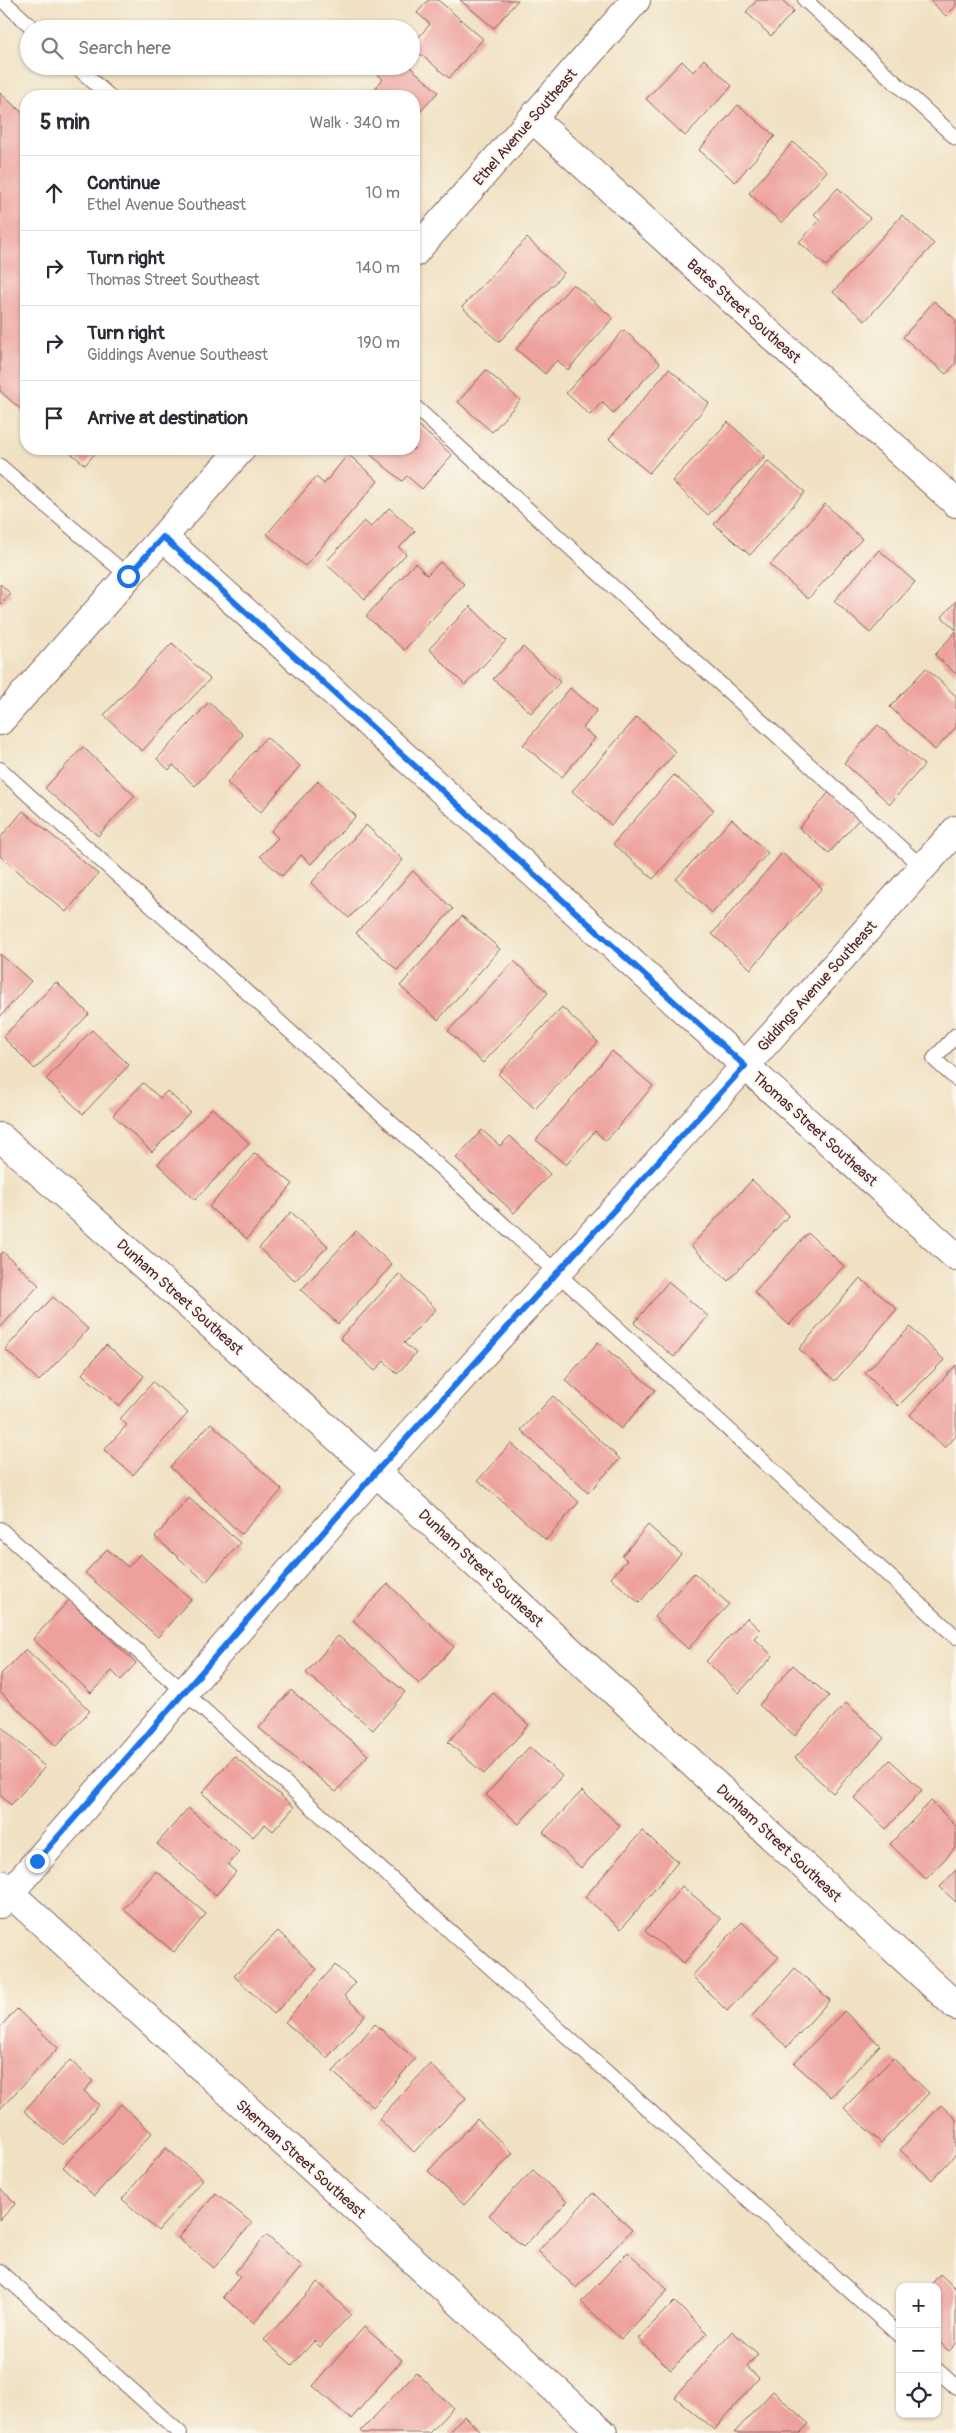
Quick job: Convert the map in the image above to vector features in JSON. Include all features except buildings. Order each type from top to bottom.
[{"type":"street","name":"Ethel Avenue Southeast","points":[[420,246],[636,0]]},
{"type":"street","name":"Bates Street Southeast","points":[[533,119],[956,503]]},
{"type":"street","points":[[0,721],[236,455]]},
{"type":"street","name":"Thomas Street Southeast","points":[[163,537],[956,1257]]},
{"type":"street","name":"Giddings Avenue Southeast","points":[[3,1894],[184,1692],[376,1472],[745,1066],[956,830]]},
{"type":"street","name":"Dunham Street Southeast","points":[[0,1137],[376,1472],[956,2006]]},
{"type":"street","name":"Sherman Street Southeast","points":[[3,1894],[603,2433]]},
{"type":"lane","points":[[2,0],[24,20]]},
{"type":"lane","points":[[805,0],[956,138]]},
{"type":"lane","points":[[86,75],[102,90]]},
{"type":"lane","points":[[89,78],[90,90]]},
{"type":"lane","points":[[420,411],[923,868]]},
{"type":"lane","points":[[0,466],[128,576]]},
{"type":"lane","points":[[0,769],[956,1637]]},
{"type":"lane","points":[[956,1034],[934,1059],[956,1078]]},
{"type":"lane","points":[[0,1529],[896,2332]]},
{"type":"lane","points":[[0,2272],[180,2433]]},
{"type":"lane","points":[[940,2373],[956,2387]]},
{"type":"route","points":[[37,1861],[376,1472],[745,1066],[163,537],[128,576]]}]
